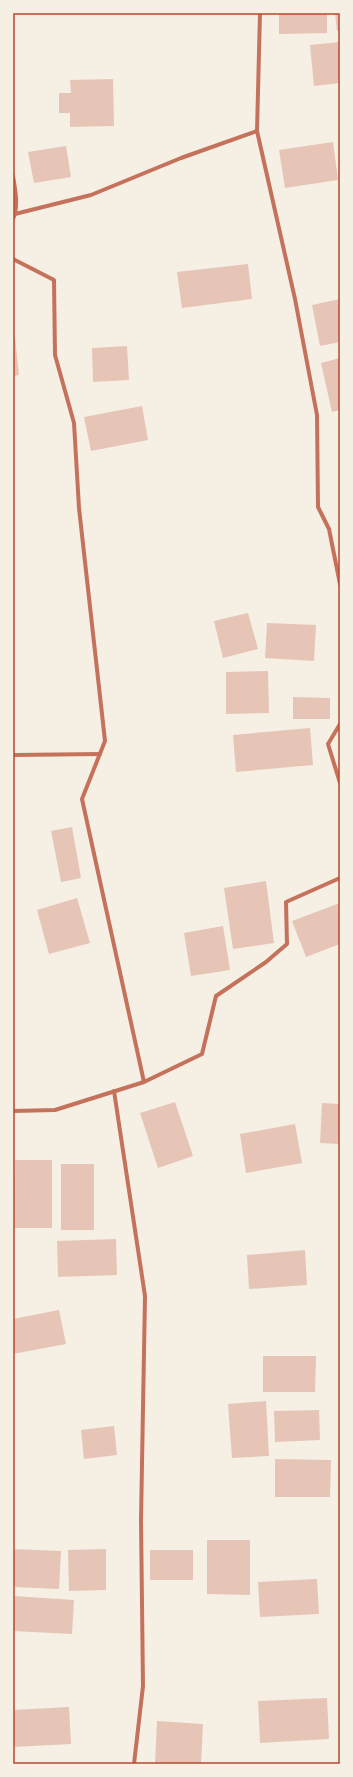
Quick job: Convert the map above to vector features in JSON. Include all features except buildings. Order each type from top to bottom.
[{"type":"street","points":[[260,13],[257,131],[295,299],[317,415],[318,507],[329,530],[340,584]]},
{"type":"street","points":[[13,176],[16,197],[14,216],[91,195],[180,158],[257,131]]},
{"type":"street","points":[[13,259],[54,280],[55,355],[74,423],[79,508],[104,740],[100,754],[82,798],[144,1082]]},
{"type":"street","points":[[340,724],[328,744],[340,783]]},
{"type":"street","points":[[13,755],[100,754]]},
{"type":"street","points":[[13,1111],[55,1110],[144,1082],[202,1054],[216,996],[266,962],[287,944],[286,902],[340,878]]},
{"type":"street","points":[[114,1092],[145,1296],[141,1520],[143,1686],[134,1764]]}]
